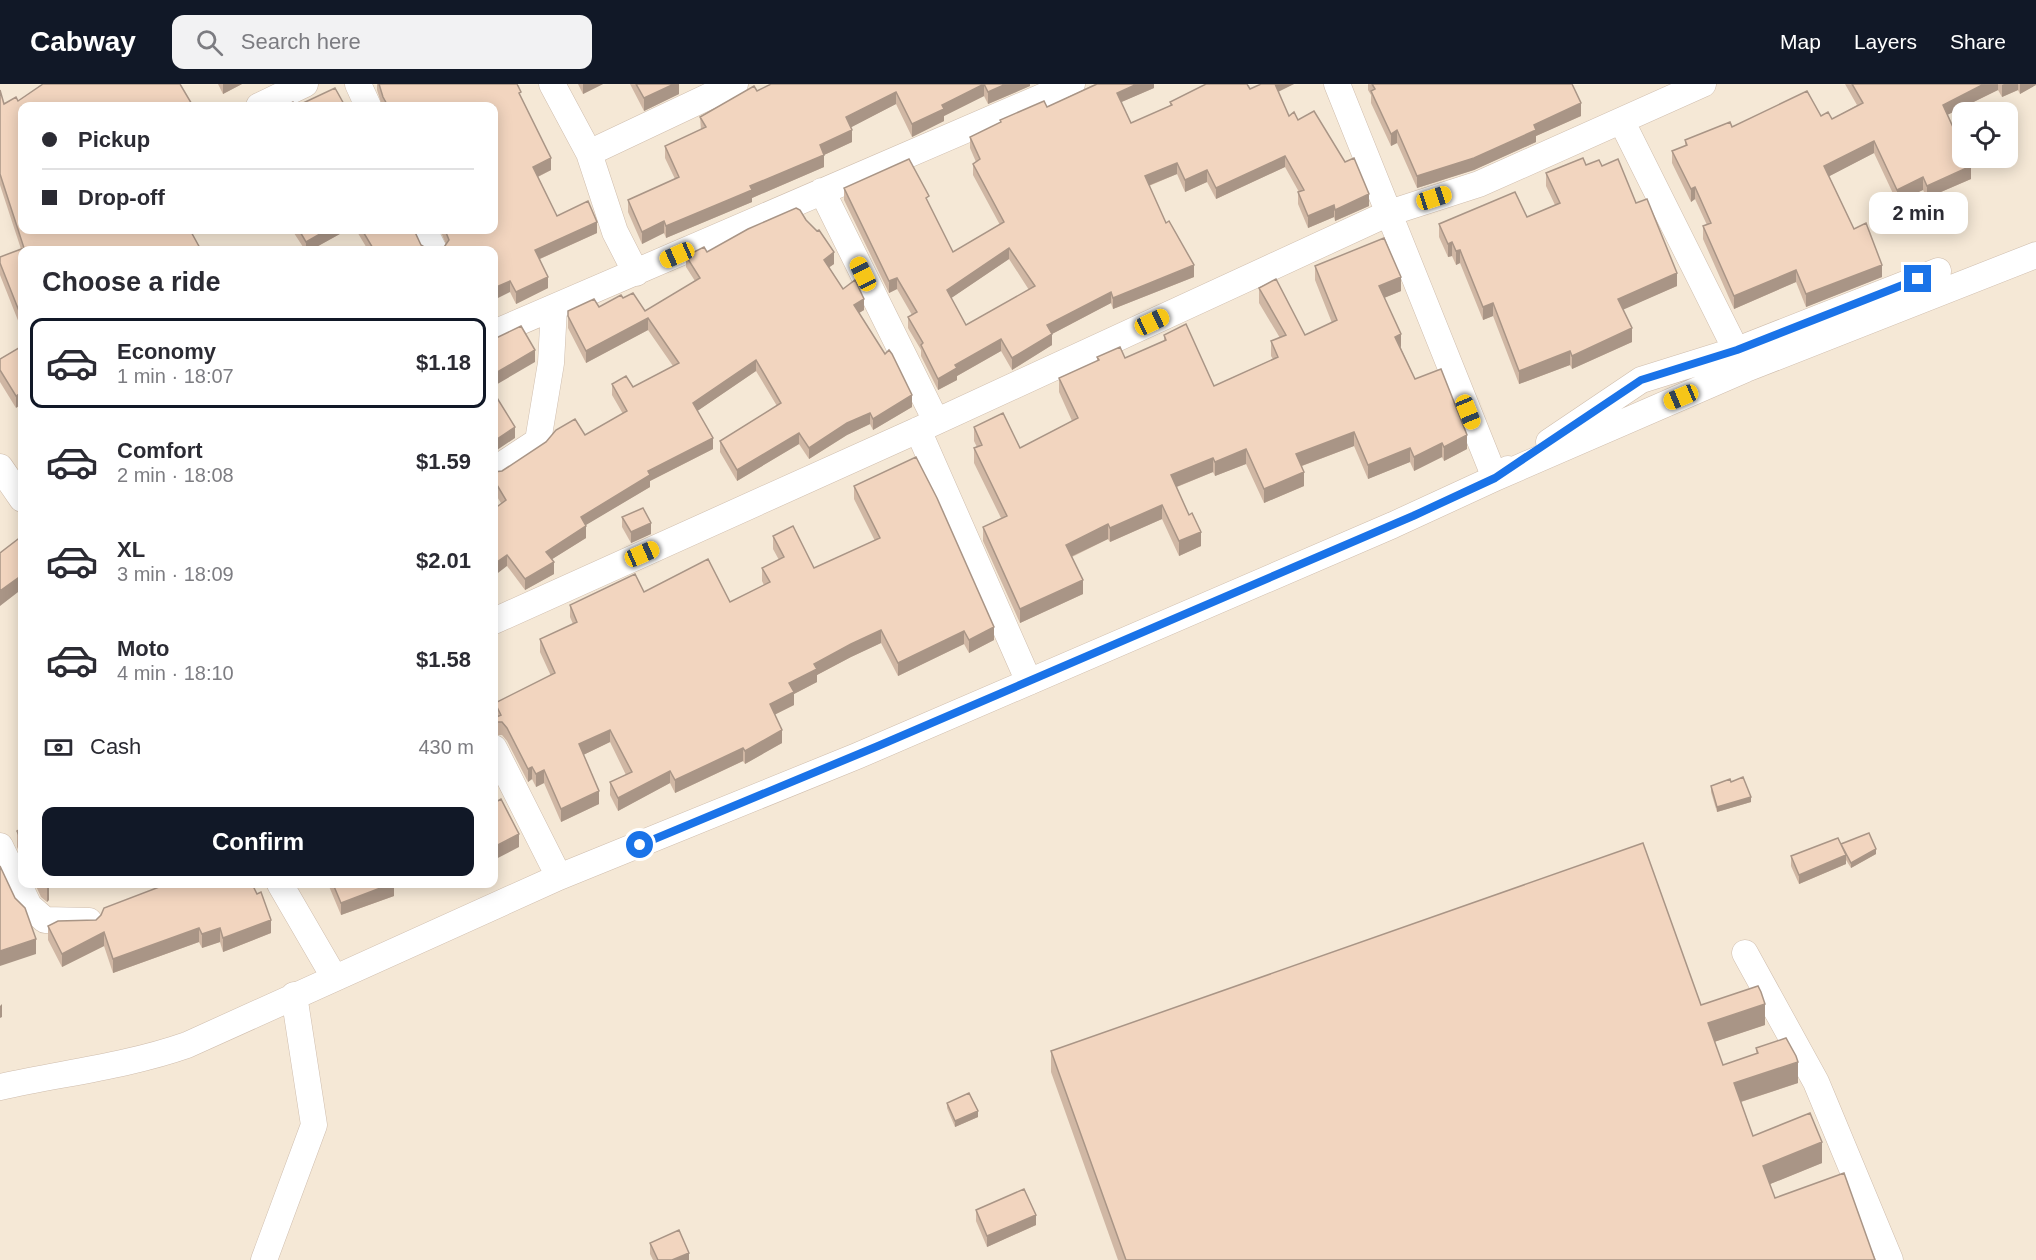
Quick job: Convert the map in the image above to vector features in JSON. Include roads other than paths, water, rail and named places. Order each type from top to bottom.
[{"type":"street","points":[[267,102],[305,84]]},
{"type":"street","points":[[358,84],[366,102]]},
{"type":"street","points":[[552,84],[589,153],[615,232],[636,273]]},
{"type":"street","points":[[589,153],[735,84]]},
{"type":"street","points":[[1337,84],[1495,478]]},
{"type":"street","points":[[498,619],[1389,213],[1479,184],[1703,84]]},
{"type":"street","points":[[498,331],[1061,86]]},
{"type":"street","points":[[1622,122],[1741,360]]},
{"type":"street","points":[[822,191],[927,425],[1029,682]]},
{"type":"street","points":[[1741,360],[2036,255]]},
{"type":"street","points":[[0,1087],[74,1071],[143,1060],[187,1045],[333,977],[559,877],[701,821],[1393,525],[1741,360],[1938,271]]},
{"type":"street","points":[[498,467],[538,441],[551,363],[554,308]]},
{"type":"street","points":[[0,467],[18,493]]},
{"type":"street","points":[[498,756],[559,877]]},
{"type":"street","points":[[0,846],[18,883]]},
{"type":"street","points":[[20,888],[29,906],[45,921],[89,921]]},
{"type":"street","points":[[282,888],[333,977]]},
{"type":"street","points":[[1745,953],[1816,1082],[1890,1260]]},
{"type":"street","points":[[264,1260],[314,1125],[294,995]]}]
